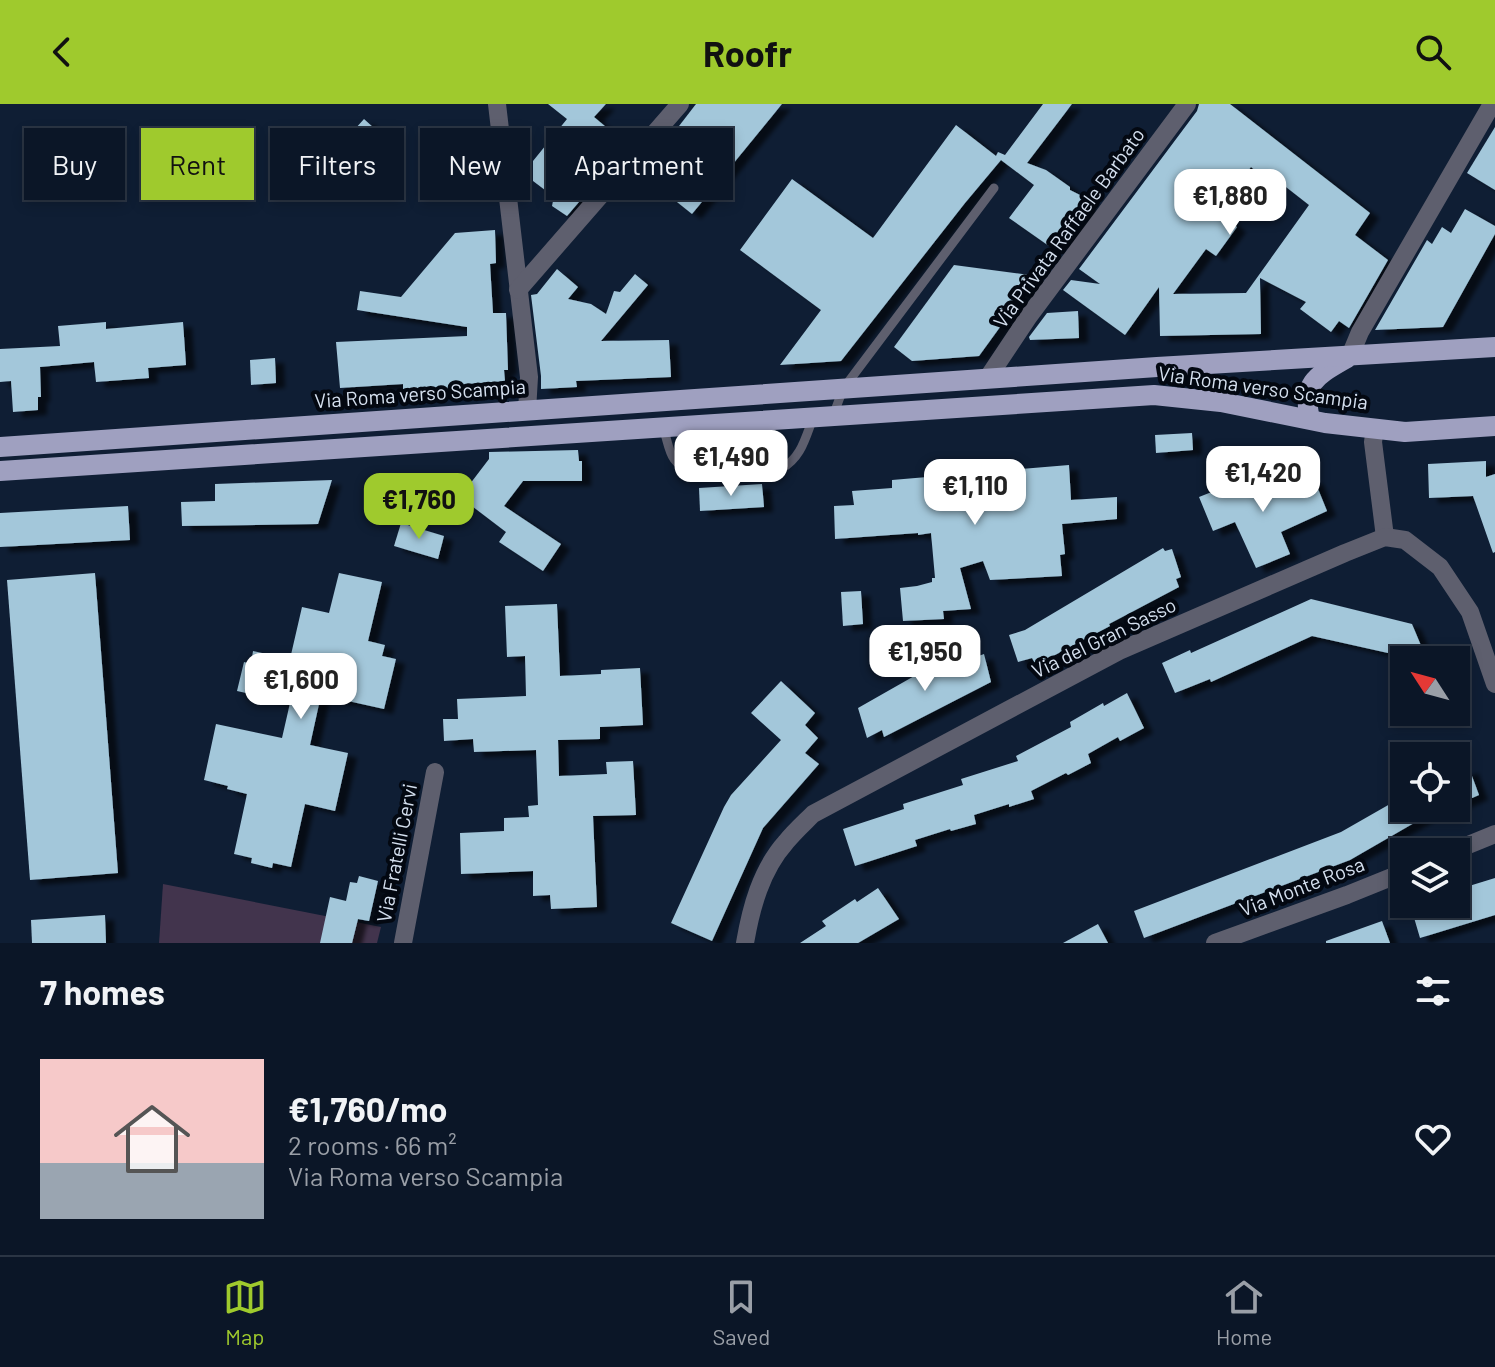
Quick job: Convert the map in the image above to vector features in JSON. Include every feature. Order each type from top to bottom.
[{"type":"main road","name":"Via Roma verso Scampia","points":[[0,447],[1495,347]]},
{"type":"main road","points":[[1310,419],[1306,403],[1308,389],[1317,376],[1350,356]]},
{"type":"main road","name":"Via Roma verso Scampia","points":[[0,471],[1154,395],[1221,402],[1310,419],[1405,432],[1495,426]]},
{"type":"street","points":[[497,104],[529,377],[527,411]]},
{"type":"street","points":[[518,290],[680,104]]},
{"type":"street","name":"Via Privata Raffaele Barbato","points":[[987,379],[1029,316],[1187,104]]},
{"type":"street","points":[[1350,356],[1360,332],[1492,104]]},
{"type":"street","points":[[1375,428],[1373,442],[1385,537],[1405,540],[1440,567],[1470,612],[1495,684]]},
{"type":"street","name":"Via del Gran Sasso","points":[[745,943],[762,877],[783,844],[813,814],[1119,651],[1385,537]]},
{"type":"street","name":"Via Fratelli Cervi","points":[[403,943],[435,772]]},
{"type":"street","points":[[1470,844],[1495,834]]},
{"type":"street","name":"Via Monte Rosa","points":[[1215,943],[1390,878]]},
{"type":"lane","points":[[663,427],[674,462],[694,473],[781,469],[792,463],[843,389],[994,188]]},
{"type":"shaded area","points":[[163,884],[381,927],[377,943],[159,943]]},
{"type":"building","points":[[548,104],[606,104],[594,117],[607,128],[560,128],[567,119]]},
{"type":"building","points":[[696,104],[782,104],[733,164],[733,128],[677,128]]},
{"type":"building","points":[[1043,104],[1072,104],[1027,163],[1046,170],[1070,190],[1086,198],[1089,215],[1066,246],[1049,246],[1009,218],[1034,185],[1001,160],[841,361],[780,365],[821,310],[740,250],[792,179],[873,238],[956,125],[996,156],[998,152],[1005,155]]},
{"type":"building","points":[[1199,104],[1230,104],[1370,213],[1355,235],[1388,260],[1349,328],[1339,321],[1331,332],[1300,309],[1306,302],[1260,278],[1261,334],[1160,336],[1159,287],[1125,335],[1063,290],[1071,280],[1100,284],[1079,269],[1197,111]],"holes":[[[1251,167],[1264,178],[1268,173],[1309,205],[1246,293],[1173,294],[1206,249],[1216,256],[1237,227],[1217,211]]]},
{"type":"building","points":[[364,119],[374,128],[356,128]]},
{"type":"building","points":[[1495,127],[1495,190],[1467,173]]},
{"type":"building","points":[[546,145],[546,195],[545,190],[533,181],[533,161]]},
{"type":"building","points":[[581,200],[567,216],[552,206],[553,201]]},
{"type":"building","points":[[674,200],[703,200],[692,214]]},
{"type":"building","points":[[1465,209],[1495,226],[1495,234],[1443,327],[1375,330],[1427,240],[1432,244],[1442,227],[1451,233]]},
{"type":"building","points":[[495,230],[496,263],[490,264],[493,313],[506,313],[508,370],[504,370],[505,381],[403,393],[403,384],[340,388],[336,342],[467,336],[467,327],[357,310],[360,291],[401,297],[455,233]]},
{"type":"building","points":[[954,265],[1037,276],[979,356],[912,361],[894,347]]},
{"type":"building","points":[[557,269],[578,287],[568,299],[591,304],[606,314],[614,291],[620,292],[635,274],[648,285],[601,341],[669,340],[671,377],[576,381],[577,387],[541,389],[531,295],[537,294]]},
{"type":"building","points":[[1078,311],[1079,338],[1030,340],[1029,337],[1047,313]]},
{"type":"building","points":[[106,322],[106,329],[183,322],[186,365],[148,368],[149,378],[96,382],[94,362],[40,367],[38,410],[13,412],[11,381],[0,382],[0,349],[60,346],[58,326]]},
{"type":"building","points":[[275,358],[276,383],[251,385],[250,360]]},
{"type":"building","points":[[1192,433],[1193,450],[1156,453],[1155,435]]},
{"type":"building","points":[[578,450],[579,461],[582,461],[582,481],[523,481],[504,506],[561,544],[543,571],[499,542],[506,532],[460,497],[489,459],[489,452]]},
{"type":"building","points":[[1486,461],[1486,477],[1495,474],[1493,553],[1473,496],[1429,498],[1428,464]]},
{"type":"building","points":[[1069,465],[1071,500],[1117,497],[1117,519],[1062,524],[1065,554],[1060,555],[1062,576],[990,580],[983,561],[960,568],[971,609],[943,611],[944,619],[903,621],[900,588],[932,582],[935,578],[931,533],[835,539],[834,506],[854,505],[852,491],[892,488],[892,480]]},
{"type":"building","points":[[1252,476],[1258,492],[1281,483],[1283,486],[1287,484],[1289,489],[1314,479],[1327,511],[1281,532],[1290,554],[1256,568],[1235,522],[1213,531],[1199,497]]},
{"type":"building","points":[[332,480],[318,524],[182,526],[181,502],[215,501],[215,484]]},
{"type":"building","points":[[762,484],[764,507],[700,511],[699,488]]},
{"type":"building","points":[[128,506],[130,540],[0,547],[0,513]]},
{"type":"building","points":[[401,523],[444,536],[438,559],[394,546]]},
{"type":"building","points":[[1163,548],[1165,551],[1172,549],[1181,577],[1176,579],[1179,587],[1036,665],[1032,658],[1018,662],[1009,635],[1025,630]]},
{"type":"building","points":[[95,573],[118,873],[30,880],[7,580]]},
{"type":"building","points":[[339,573],[382,582],[368,641],[385,645],[382,656],[396,659],[384,709],[321,695],[310,745],[348,753],[335,811],[305,804],[291,867],[273,863],[272,868],[251,863],[252,858],[234,854],[247,794],[204,780],[216,724],[282,738],[290,703],[237,691],[244,662],[251,664],[253,651],[290,659],[302,607],[329,613]]},
{"type":"building","points":[[861,591],[863,624],[843,626],[841,592]]},
{"type":"building","points":[[1311,599],[1412,624],[1421,646],[1390,646],[1390,658],[1388,653],[1312,636],[1211,682],[1210,679],[1175,693],[1162,663],[1190,650],[1191,653]]},
{"type":"building","points":[[557,604],[560,676],[640,668],[643,725],[600,727],[600,739],[558,740],[559,776],[607,774],[606,762],[633,761],[636,815],[593,816],[597,907],[551,909],[550,895],[533,896],[533,871],[461,874],[460,833],[504,831],[504,818],[529,817],[528,806],[538,805],[536,750],[474,752],[473,739],[444,741],[443,719],[458,719],[457,699],[526,696],[525,656],[507,657],[505,606]]},
{"type":"building","points":[[967,646],[970,659],[984,654],[991,682],[884,737],[882,730],[867,738],[858,708]]},
{"type":"building","points":[[781,681],[815,713],[805,725],[818,738],[805,753],[819,764],[763,828],[712,941],[671,923],[731,795],[781,740],[751,713]]},
{"type":"building","points":[[1127,693],[1144,728],[1120,741],[1118,737],[1088,754],[1091,763],[1031,791],[1034,799],[974,815],[976,824],[915,840],[917,846],[855,866],[843,829],[904,809],[903,804],[963,785],[961,779],[1018,761],[1016,756],[1071,727],[1070,722]]},
{"type":"building","points":[[1470,771],[1479,795],[1470,799]]},
{"type":"building","points":[[1390,804],[1390,822],[1416,822],[1350,860],[1144,938],[1134,911],[1341,832]]},
{"type":"building","points":[[359,876],[378,881],[369,921],[358,919],[352,943],[320,943],[330,897],[346,901],[350,882],[357,883]]},
{"type":"building","points":[[1495,878],[1495,915],[1420,938],[1414,918],[1470,918],[1470,886]]},
{"type":"building","points":[[878,888],[899,919],[858,943],[800,943],[826,926],[822,921]]},
{"type":"building","points":[[105,915],[106,943],[32,943],[31,920]]},
{"type":"building","points":[[1382,921],[1390,943],[1326,943],[1326,941]]},
{"type":"building","points":[[1098,924],[1108,943],[1063,943]]}]
